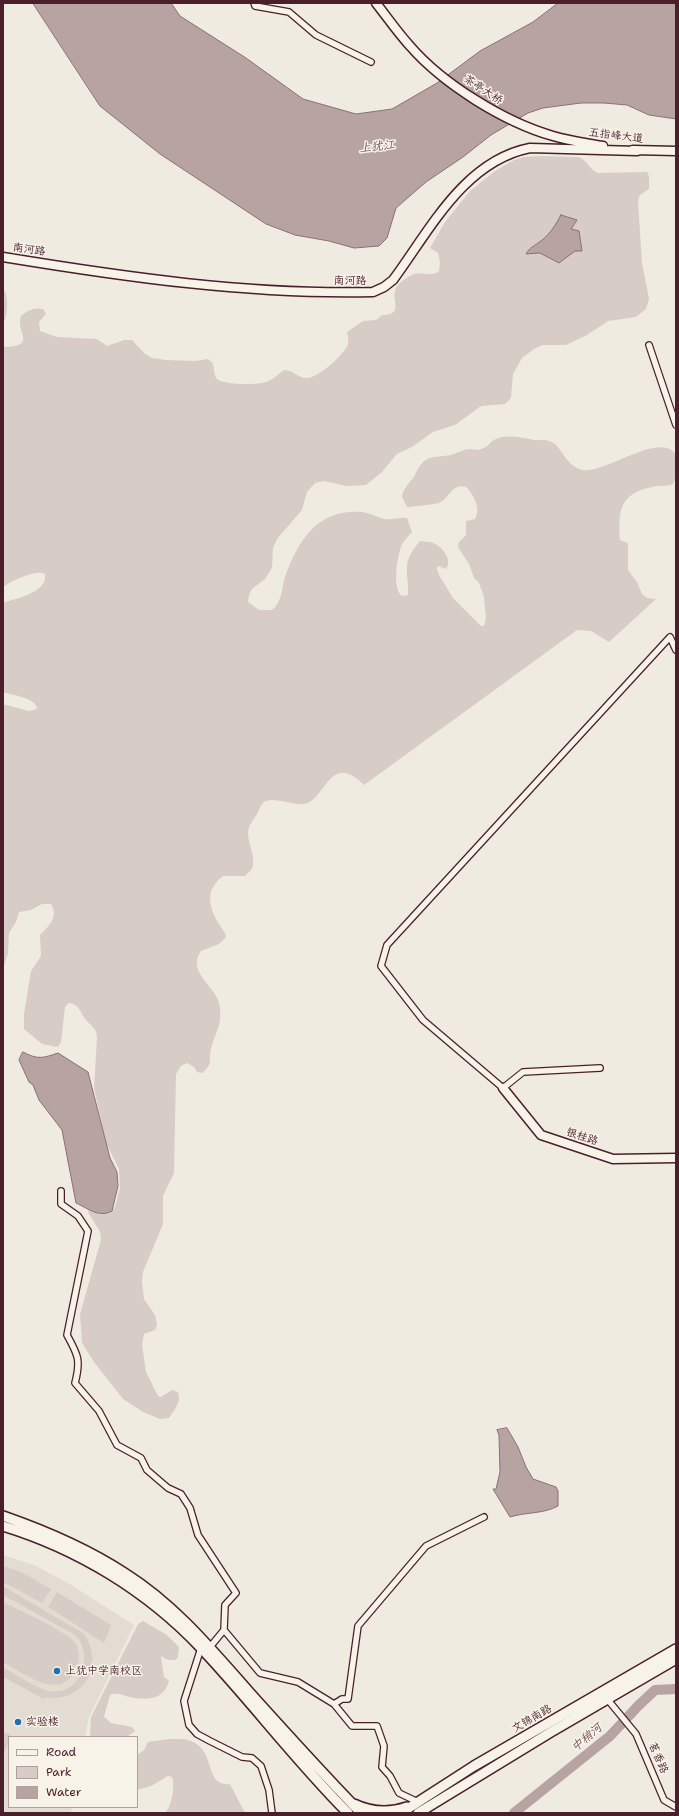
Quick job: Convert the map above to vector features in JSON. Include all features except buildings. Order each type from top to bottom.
[{"type":"main road","points":[[3,1516],[63,1539],[127,1574],[174,1610],[345,1811]]},
{"type":"main road","points":[[3,1526],[32,1535],[55,1545],[106,1572],[146,1599],[206,1648],[361,1813]]},
{"type":"main road","name":"文锦南路","points":[[402,1813],[474,1766],[676,1649]]},
{"type":"main road","name":"文锦南路","points":[[418,1813],[551,1732],[676,1659]]},
{"type":"main road","points":[[351,1803],[365,1809],[380,1811],[403,1808],[418,1802]]},
{"type":"main road","points":[[421,1813],[430,1805]]},
{"type":"street","points":[[254,3],[256,6],[289,12],[316,35],[371,62]]},
{"type":"street","name":"茶亭大桥","points":[[376,3],[409,46],[428,64],[490,109],[523,126],[553,136]]},
{"type":"street","name":"五指峰大道","points":[[553,136],[584,143],[637,151],[676,151]]},
{"type":"street","name":"南河路","points":[[3,257],[139,277],[213,285],[293,291],[373,292],[384,287],[393,280],[434,219],[468,182],[492,162],[517,151],[530,148],[637,151]]},
{"type":"street","points":[[649,344],[676,425]]},
{"type":"street","points":[[600,1068],[524,1072],[503,1088],[423,1020],[381,966],[387,945],[670,637],[676,650]]},
{"type":"street","name":"银桂路","points":[[503,1088],[541,1135],[613,1159],[676,1158]]},
{"type":"street","points":[[61,1190],[61,1204],[78,1216],[88,1231],[67,1335],[76,1351],[79,1366],[75,1383],[99,1411],[117,1445],[141,1458],[147,1470],[168,1488],[181,1494],[190,1508],[198,1535],[236,1593],[225,1604],[224,1630],[260,1673],[298,1682],[334,1704],[352,1726],[377,1726],[384,1746],[382,1767],[390,1776],[399,1793],[418,1802]]},
{"type":"street","points":[[334,1704],[342,1699],[348,1699],[358,1626],[426,1546],[484,1517]]},
{"type":"street","points":[[224,1630],[206,1648],[184,1702],[189,1725],[197,1734],[242,1756],[252,1758],[261,1766],[269,1790],[272,1813]]},
{"type":"street","name":"茗香路","points":[[608,1700],[619,1711],[636,1734],[664,1800],[676,1807]]},
{"type":"shaded area","name":"上犹中学南校区","points":[[3,1555],[34,1565],[68,1583],[134,1625],[89,1717],[85,1736],[8,1736],[8,1808],[72,1808],[71,1813],[3,1813]]},
{"type":"green space","points":[[523,157],[579,157],[598,173],[647,172],[649,176],[649,189],[640,195],[638,201],[642,263],[649,299],[646,309],[636,317],[608,321],[587,335],[566,345],[543,345],[534,349],[522,358],[513,374],[511,398],[505,404],[481,406],[455,425],[433,432],[412,447],[397,454],[382,472],[366,485],[347,486],[324,481],[315,483],[307,492],[302,510],[277,539],[273,548],[272,568],[265,579],[252,589],[248,602],[259,610],[272,610],[280,598],[291,561],[313,528],[322,521],[334,515],[347,512],[362,512],[385,519],[407,518],[412,532],[401,547],[396,573],[397,587],[402,596],[408,595],[407,567],[410,556],[420,541],[431,542],[440,547],[446,554],[448,565],[446,569],[438,566],[437,569],[453,598],[481,626],[484,626],[486,618],[484,597],[479,583],[474,578],[469,564],[458,547],[459,542],[466,535],[466,521],[475,519],[477,515],[476,502],[472,494],[466,487],[461,486],[454,489],[443,501],[439,503],[407,507],[402,497],[405,489],[414,477],[418,468],[426,460],[434,457],[446,456],[467,449],[480,450],[492,441],[505,437],[546,440],[554,443],[571,464],[583,470],[604,466],[646,450],[659,447],[669,449],[676,455],[676,476],[673,484],[652,487],[633,494],[623,505],[621,512],[620,540],[628,543],[628,570],[637,582],[642,594],[647,598],[656,599],[609,642],[591,631],[577,630],[364,785],[352,776],[343,773],[335,775],[329,780],[318,795],[311,801],[304,804],[294,804],[271,800],[266,801],[261,805],[249,827],[248,832],[253,858],[252,869],[245,876],[223,876],[217,881],[211,891],[210,903],[214,915],[224,930],[226,937],[219,944],[201,951],[197,959],[197,966],[204,980],[218,1000],[220,1020],[211,1049],[208,1067],[202,1073],[197,1072],[194,1067],[187,1063],[181,1066],[176,1074],[174,1173],[163,1196],[163,1224],[143,1272],[142,1281],[144,1299],[155,1315],[157,1325],[155,1330],[144,1334],[142,1344],[146,1372],[158,1396],[161,1397],[172,1390],[178,1392],[179,1396],[177,1406],[169,1418],[160,1419],[143,1412],[123,1399],[94,1362],[82,1343],[80,1314],[101,1240],[100,1232],[88,1212],[89,1210],[102,1214],[111,1212],[115,1207],[120,1188],[119,1169],[106,1143],[94,1088],[97,1038],[95,1030],[86,1020],[78,1007],[69,1003],[65,1007],[61,1042],[58,1047],[42,1044],[24,1029],[24,1014],[31,971],[41,956],[40,935],[52,921],[54,913],[51,904],[42,904],[31,910],[19,912],[16,922],[9,933],[8,953],[3,968],[3,704],[29,711],[37,709],[36,705],[29,700],[3,692],[3,603],[30,594],[42,586],[45,580],[45,574],[30,574],[3,587],[3,347],[14,346],[23,341],[20,322],[21,316],[26,312],[40,308],[43,309],[46,314],[39,322],[40,331],[57,337],[97,339],[107,346],[124,340],[132,340],[144,353],[152,358],[195,361],[208,359],[212,362],[215,375],[220,381],[241,384],[262,383],[271,380],[284,370],[290,371],[304,378],[312,377],[324,370],[342,354],[348,344],[347,332],[363,321],[376,320],[382,315],[394,312],[396,289],[402,281],[415,274],[434,274],[439,271],[440,262],[438,253],[430,248],[445,222],[470,191],[495,171],[514,160]]},
{"type":"green space","points":[[3,289],[6,296],[7,306],[6,316],[3,323]]},
{"type":"green space","points":[[3,1566],[21,1572],[51,1589],[42,1603],[3,1583]]},
{"type":"green space","points":[[3,1586],[85,1635],[91,1648],[91,1669],[86,1681],[74,1692],[65,1696],[55,1698],[45,1697],[44,1699],[3,1677],[3,1667],[44,1690],[59,1691],[68,1688],[80,1675],[84,1666],[84,1656],[83,1647],[76,1636],[3,1595]]},
{"type":"green space","points":[[57,1592],[111,1625],[104,1643],[48,1607]]},
{"type":"green space","points":[[3,1602],[53,1627],[75,1643],[79,1652],[78,1663],[69,1679],[61,1684],[52,1685],[31,1678],[3,1662]]},
{"type":"green space","points":[[143,1621],[167,1635],[179,1647],[178,1657],[175,1660],[168,1660],[161,1656],[164,1677],[169,1681],[167,1687],[160,1695],[146,1699],[116,1694],[110,1695],[104,1717],[111,1723],[132,1727],[135,1731],[128,1736],[90,1736],[91,1717],[138,1624]]},
{"type":"green space","points":[[3,1732],[11,1735],[8,1736],[8,1743],[3,1756]]},
{"type":"green space","points":[[181,1739],[193,1742],[200,1747],[205,1753],[216,1780],[222,1783],[230,1784],[245,1813],[165,1813],[171,1801],[173,1791],[172,1777],[168,1776],[151,1786],[138,1790],[138,1754],[144,1750],[148,1742]]},
{"type":"water","name":"上犹江","points":[[33,3],[171,3],[180,16],[246,58],[303,99],[356,114],[392,109],[437,83],[480,51],[533,22],[558,3],[676,3],[676,119],[649,115],[627,105],[604,103],[581,103],[543,108],[528,113],[491,135],[463,157],[426,182],[396,208],[387,238],[379,246],[354,248],[329,241],[295,235],[266,224],[160,154],[100,106]]},
{"type":"water","points":[[561,215],[577,220],[571,229],[579,231],[582,251],[575,251],[559,263],[540,253],[526,254],[530,248],[549,234]]},
{"type":"water","points":[[23,1052],[37,1057],[58,1053],[88,1072],[110,1158],[117,1172],[118,1186],[112,1211],[103,1214],[98,1213],[76,1203],[62,1130],[39,1100],[33,1085],[29,1082],[19,1060]]},
{"type":"water","points":[[507,1428],[533,1479],[556,1487],[558,1491],[558,1506],[541,1512],[510,1517],[493,1489],[496,1489],[500,1472],[499,1435],[497,1430]]},
{"type":"waterway","name":"中稍河","points":[[514,1813],[610,1736],[655,1690],[676,1689]]},
{"type":"place","name":"上犹中学南校区","points":[[57,1671]]},
{"type":"place","name":"实验楼","points":[[18,1722]]}]
